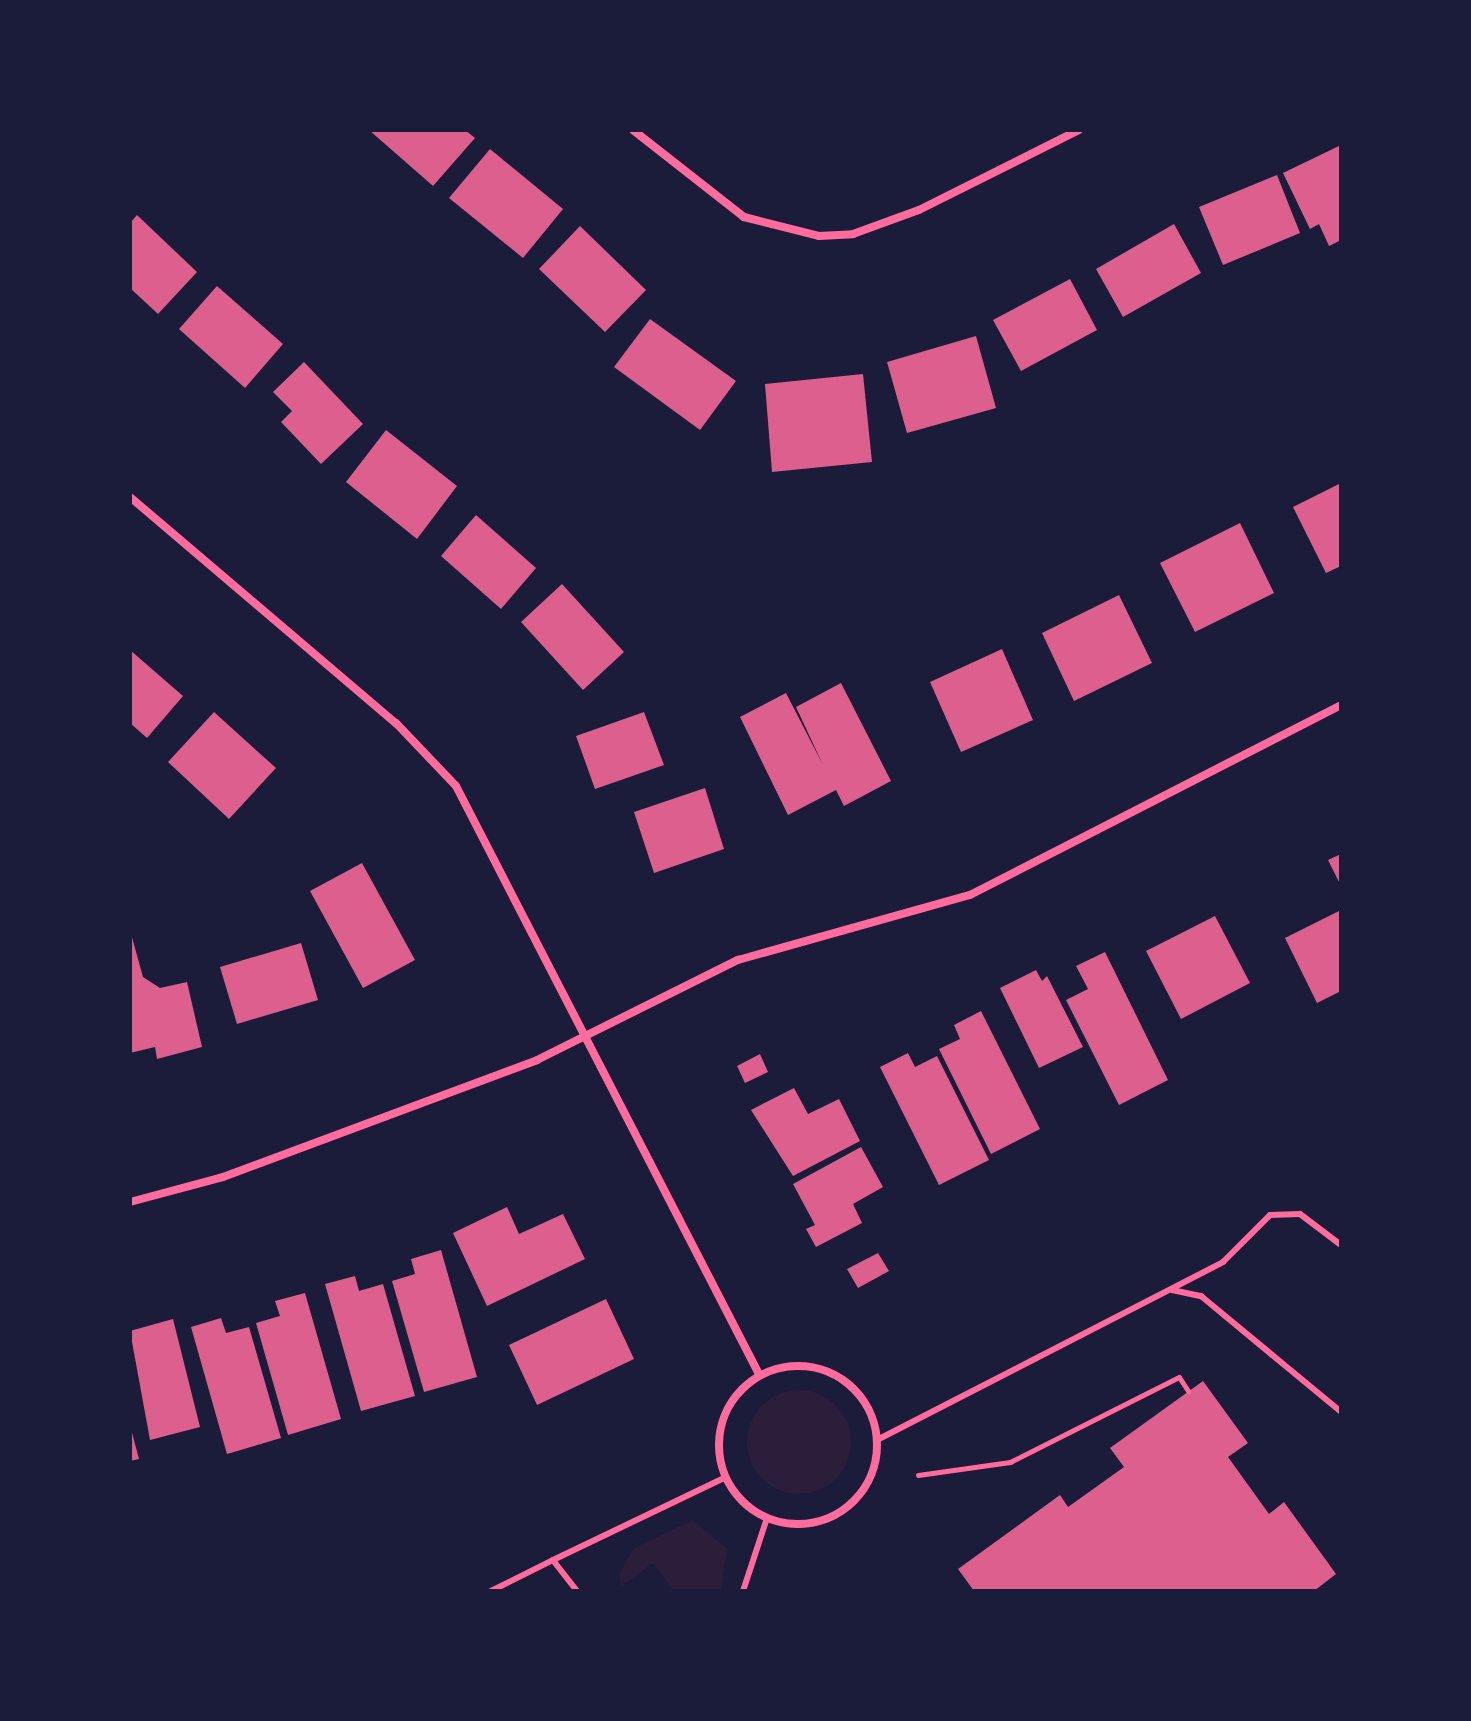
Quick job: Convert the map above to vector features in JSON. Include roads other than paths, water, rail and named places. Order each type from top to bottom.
[{"type":"street","points":[[633,130],[744,217],[819,236],[853,234],[919,210],[1079,130]]},
{"type":"street","points":[[130,497],[428,753],[456,786],[759,1374]]},
{"type":"street","points":[[130,1202],[223,1177],[587,1036],[738,960],[970,895],[1341,705]]},
{"type":"street","points":[[798,1366],[834,1373],[868,1407],[877,1440],[871,1478],[838,1514],[791,1524],[767,1518],[726,1477],[720,1429],[728,1406],[759,1374],[798,1366]]},
{"type":"lane","points":[[877,1440],[1223,1262],[1270,1215],[1300,1214],[1341,1245]]},
{"type":"lane","points":[[1172,1290],[1201,1296],[1341,1412]]},
{"type":"lane","points":[[491,1591],[726,1477]]},
{"type":"lane","points":[[743,1591],[767,1518]]},
{"type":"lane","points":[[553,1560],[577,1591]]}]
